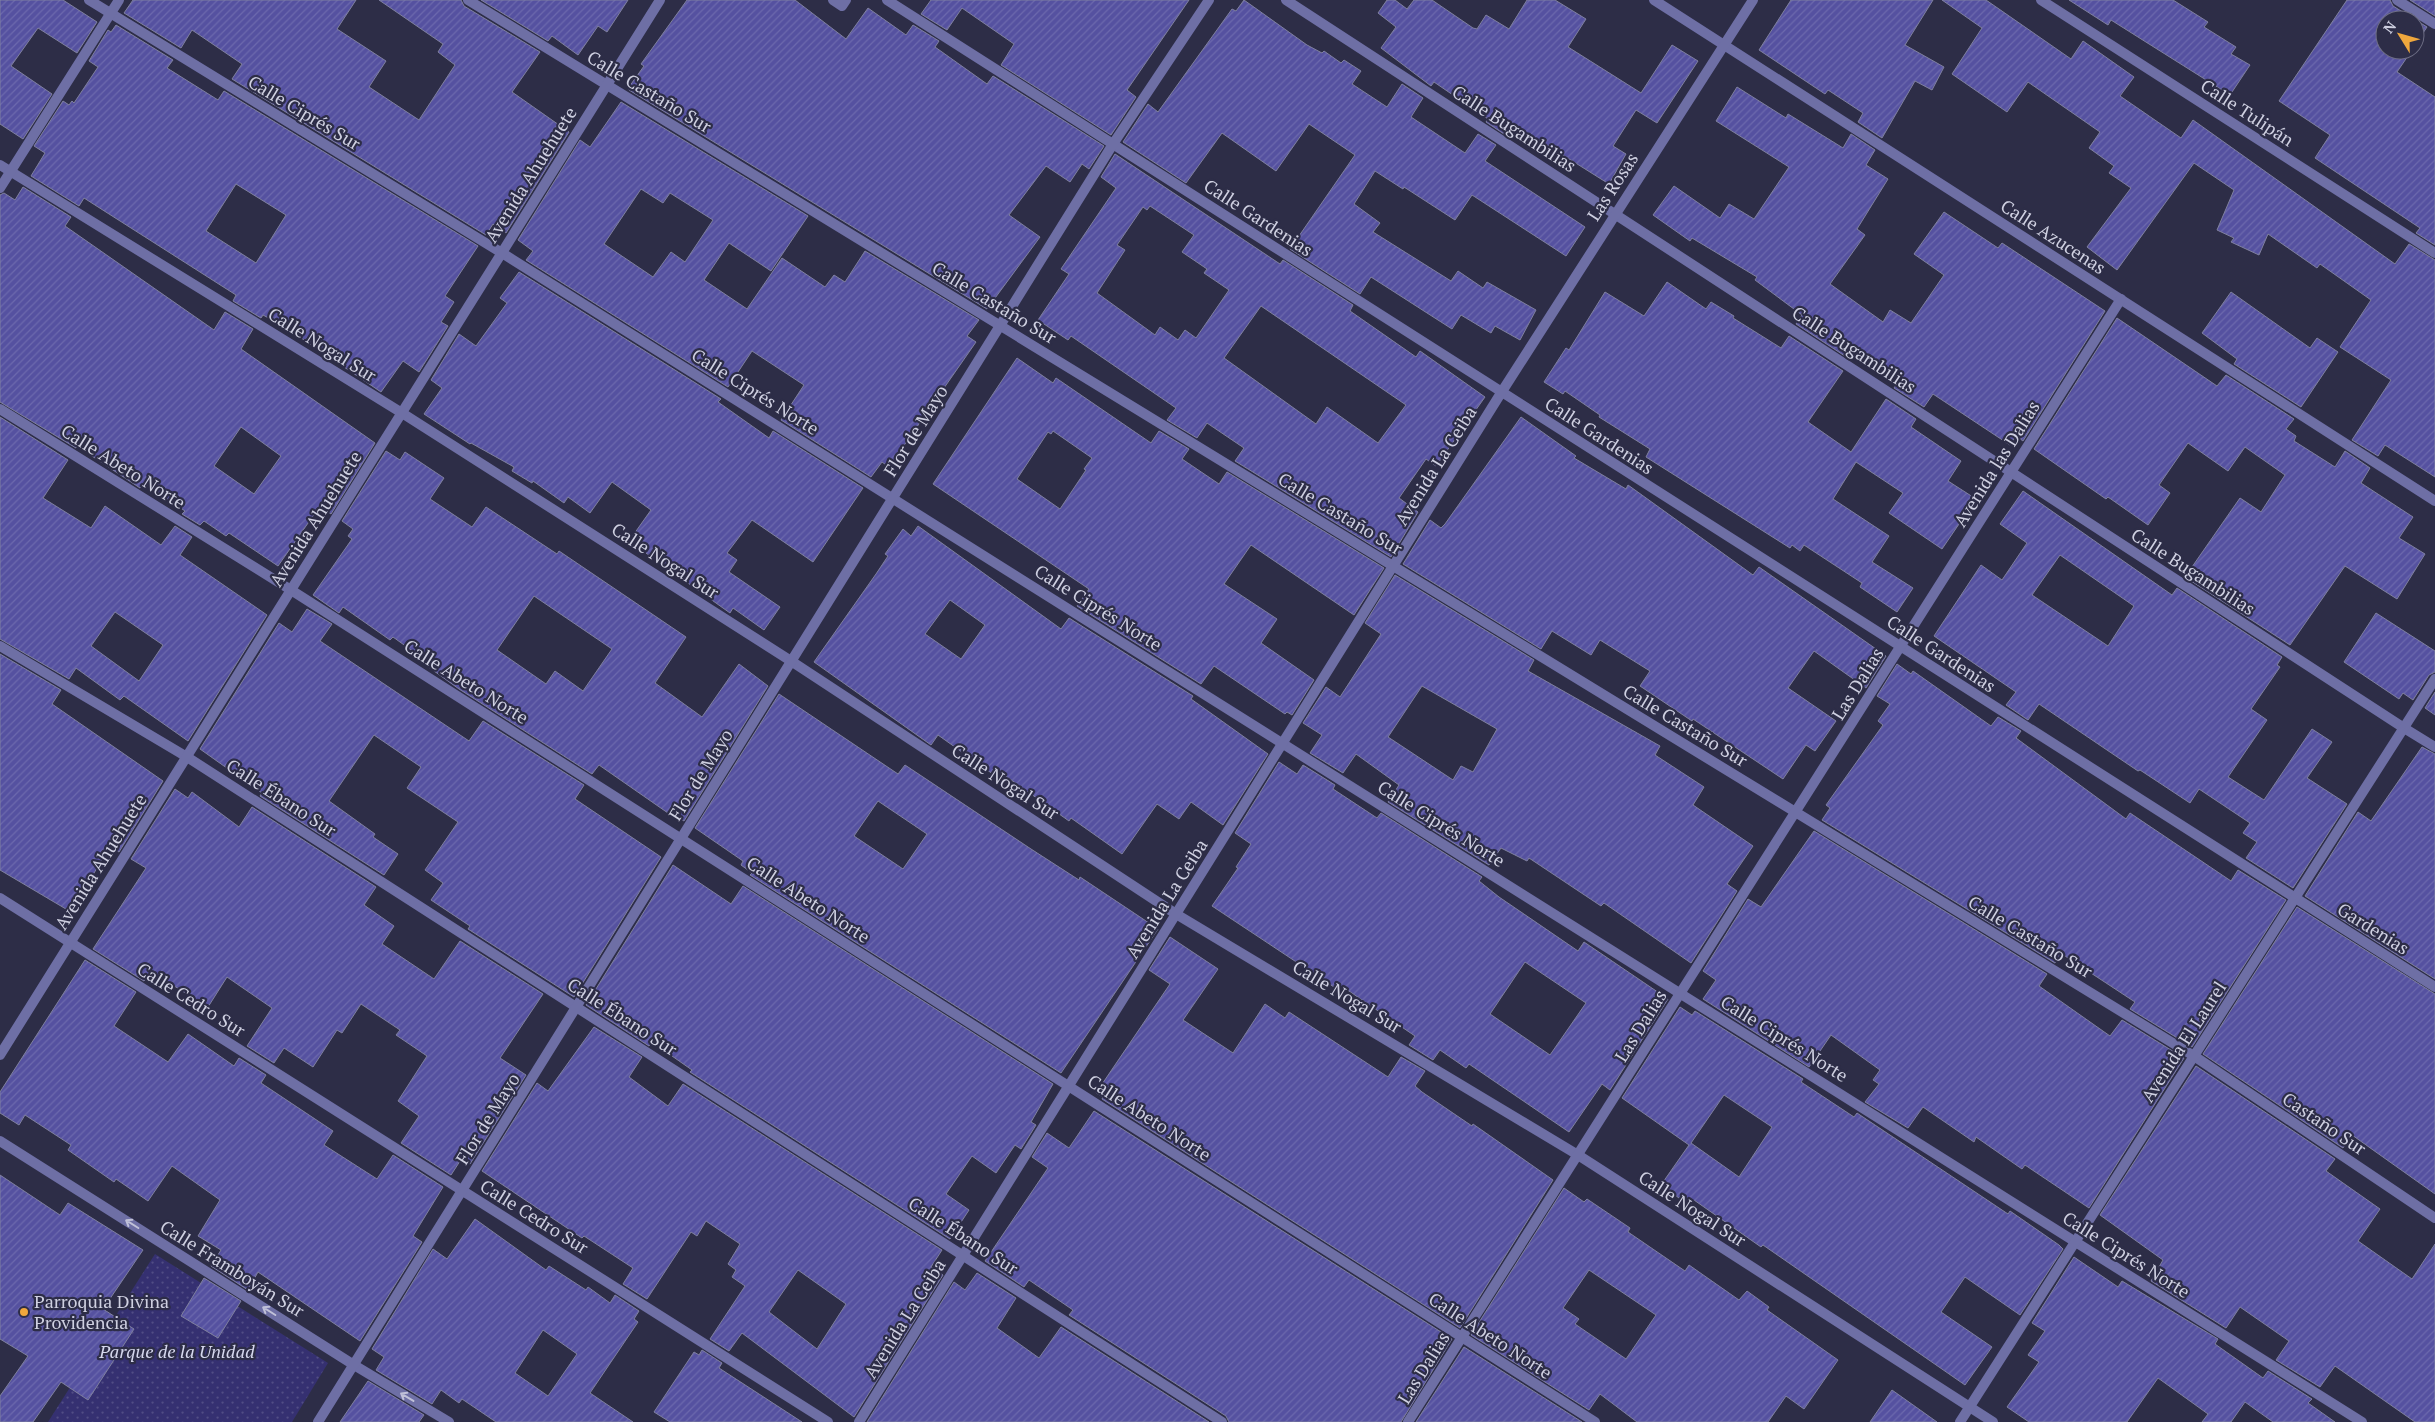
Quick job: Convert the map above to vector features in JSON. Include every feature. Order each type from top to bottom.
[{"type":"street","name":"Calle Ciprés Sur","points":[[89,0],[502,253]]},
{"type":"street","points":[[0,188],[119,0]]},
{"type":"street","name":"Calle Castaño Sur","points":[[468,0],[2194,1056]]},
{"type":"street","name":"Avenida Ahuehuete","points":[[0,1055],[660,0]]},
{"type":"street","name":"Calle Gardenias","points":[[887,0],[2295,899]]},
{"type":"street","name":"Flor de Mayo","points":[[318,1422],[1113,144],[1209,0]]},
{"type":"street","name":"Calle Bugambilias","points":[[1286,0],[2435,747]]},
{"type":"street","name":"Calle Azucenas","points":[[1654,0],[2435,501]]},
{"type":"street","name":"Las Rosas","points":[[1502,393],[1614,214],[1753,0]]},
{"type":"street","name":"Calle Tulipán","points":[[2041,0],[2435,254]]},
{"type":"street","points":[[2397,0],[2435,24]]},
{"type":"street","name":"Calle Nogal Sur","points":[[0,165],[402,413],[791,661],[1176,914],[1578,1155],[1993,1422]]},
{"type":"street","name":"Calle Ciprés Norte","points":[[502,253],[2362,1422]]},
{"type":"street","name":"Avenida las Dalias","points":[[1901,647],[2120,299]]},
{"type":"street","name":"Avenida La Ceiba","points":[[859,1422],[1502,393]]},
{"type":"street","name":"Calle Abeto Norte","points":[[0,409],[291,590],[1595,1422]]},
{"type":"street","name":"Calle Ébano Sur","points":[[0,646],[187,757],[1222,1422]]},
{"type":"street","name":"Las Dalias","points":[[1408,1422],[1901,647]]},
{"type":"street","name":"Avenida El Laurel","points":[[1960,1422],[2435,679]]},
{"type":"street","name":"Calle Cedro Sur","points":[[0,898],[828,1422]]},
{"type":"street","name":"Gardenias","points":[[2295,899],[2435,987]]},
{"type":"street","name":"Castaño Sur","points":[[2194,1056],[2435,1218]]},
{"type":"street","name":"Calle Framboyán Sur","points":[[0,1141],[449,1422]]},
{"type":"green space","name":"Parque de la Unidad","points":[[155,1254],[328,1363],[292,1422],[48,1422]]},
{"type":"building","points":[[0,0],[63,0],[97,22],[77,53],[38,28],[11,66],[52,94],[23,139],[0,124]]},
{"type":"building","points":[[133,0],[356,0],[337,29],[386,61],[369,87],[419,120],[455,65],[438,52],[443,44],[379,0],[461,0],[464,6],[540,52],[512,92],[569,132],[506,233],[493,224],[486,235],[232,79],[242,64],[192,30],[181,48],[124,13]]},
{"type":"building","points":[[481,0],[628,0],[607,32],[598,26],[578,55],[552,36],[548,41]]},
{"type":"building","points":[[687,0],[795,0],[846,39],[868,8],[906,35],[913,25],[939,41],[935,47],[987,84],[993,76],[1104,146],[1089,169],[1082,164],[1070,182],[1046,166],[1009,215],[1040,237],[987,309],[629,90],[629,87],[644,66],[641,64]]},
{"type":"building","points":[[931,0],[1189,0],[1127,90],[1136,97],[1111,135],[1001,65],[1014,44],[962,8],[947,30],[921,14]]},
{"type":"building","points":[[1244,0],[1307,45],[1322,53],[1324,51],[1341,63],[1344,60],[1361,71],[1352,84],[1387,107],[1402,84],[1423,98],[1411,117],[1465,153],[1478,134],[1496,145],[1485,161],[1585,227],[1566,256],[1472,195],[1455,220],[1404,187],[1403,189],[1375,171],[1354,204],[1380,223],[1373,232],[1451,281],[1458,271],[1483,288],[1487,282],[1536,310],[1520,340],[1495,326],[1491,333],[1461,315],[1452,329],[1371,277],[1360,294],[1290,249],[1355,155],[1309,124],[1276,171],[1222,133],[1186,183],[1123,142],[1148,104],[1158,112],[1232,9],[1236,11]]},
{"type":"building","points":[[1387,0],[1395,0],[1407,9],[1414,0],[1432,0],[1473,28],[1477,29],[1486,15],[1509,29],[1527,0],[1555,0],[1586,19],[1568,47],[1641,93],[1672,45],[1698,61],[1657,123],[1636,110],[1613,146],[1626,154],[1609,184],[1539,140],[1536,144],[1509,127],[1504,134],[1486,122],[1488,119],[1434,82],[1431,86],[1381,48],[1396,27],[1378,13]]},
{"type":"building","points":[[1791,0],[1933,0],[1905,45],[1944,67],[1932,90],[1915,81],[1882,138],[1858,122],[1863,113],[1828,90],[1825,94],[1759,50]]},
{"type":"building","points":[[1942,0],[1986,0],[2071,59],[2083,41],[2134,77],[2120,96],[2181,138],[2193,120],[2395,264],[2409,244],[2435,260],[2435,477],[2385,445],[2378,456],[2352,440],[2391,380],[2340,347],[2371,300],[2320,264],[2317,268],[2268,234],[2259,255],[2231,242],[2234,238],[2217,230],[2234,190],[2194,163],[2117,270],[2087,247],[2131,188],[2109,173],[2114,166],[2089,148],[2100,132],[2028,82],[2007,112],[1952,74],[1982,28]]},
{"type":"building","points":[[2069,0],[2173,0],[2208,22],[2204,27],[2236,47],[2231,54],[2250,65],[2230,95],[2111,20],[2108,25]]},
{"type":"building","points":[[2347,0],[2390,0],[2393,6],[2399,10],[2375,10],[2375,60],[2405,60],[2397,72],[2435,97],[2435,245],[2416,233],[2420,228],[2315,158],[2330,135],[2279,101]]},
{"type":"building","points":[[2410,0],[2435,0],[2435,16]]},
{"type":"building","points":[[116,25],[173,60],[167,68],[218,100],[224,91],[478,246],[445,296],[454,302],[441,322],[448,326],[419,372],[403,361],[381,392],[285,327],[263,315],[261,318],[233,301],[236,295],[84,198],[79,206],[31,176],[45,153],[34,146],[63,101],[69,105],[72,101],[74,103],[98,67],[89,61],[108,30],[111,32]],"holes":[[[236,184],[286,215],[256,263],[206,231]]]},
{"type":"building","points":[[1737,87],[1786,118],[1788,114],[1843,148],[1851,134],[1875,150],[1866,165],[1888,179],[1857,229],[1865,235],[1830,284],[1883,322],[1890,310],[1911,323],[1944,275],[1914,254],[1944,212],[1998,248],[2002,243],[2105,311],[2023,441],[2016,436],[2010,445],[1933,394],[1924,407],[1894,388],[1901,378],[1859,351],[1851,360],[1796,324],[1802,315],[1755,280],[1757,277],[1692,238],[1690,241],[1653,215],[1674,186],[1720,218],[1729,204],[1754,219],[1789,167],[1716,121]]},
{"type":"building","points":[[621,102],[808,216],[771,271],[729,243],[704,280],[747,309],[782,258],[825,287],[834,275],[845,282],[865,251],[979,320],[967,336],[976,342],[889,467],[882,462],[871,477],[781,420],[804,385],[752,351],[728,387],[526,260],[533,251],[518,240],[580,140],[590,147]],"holes":[[[641,189],[663,203],[670,193],[713,220],[685,262],[671,252],[653,277],[604,244]]]},
{"type":"building","points":[[1115,154],[1280,264],[1283,260],[1353,305],[1350,311],[1416,357],[1420,351],[1485,397],[1436,466],[1426,459],[1399,498],[1418,512],[1391,557],[1235,461],[1244,448],[1207,423],[1197,438],[1167,420],[1176,408],[1071,336],[1068,340],[1038,320],[1069,274],[1061,269],[1116,188],[1101,177]],"holes":[[[1150,206],[1194,235],[1182,252],[1207,269],[1204,273],[1229,290],[1196,338],[1185,330],[1178,340],[1160,327],[1155,335],[1097,293],[1125,250],[1117,245],[1143,207],[1147,210]],[[1261,306],[1406,405],[1378,443],[1327,407],[1316,424],[1224,358]]]},
{"type":"building","points":[[23,187],[71,217],[65,226],[214,330],[225,312],[253,329],[241,349],[375,443],[331,514],[320,506],[278,566],[229,533],[226,536],[204,521],[200,525],[182,514],[185,511],[144,483],[140,488],[77,446],[76,448],[0,402],[0,195],[4,193],[15,200]],"holes":[[[241,427],[281,456],[254,494],[214,466]]]},
{"type":"building","points":[[519,272],[721,399],[718,402],[769,438],[773,431],[863,488],[813,562],[752,520],[727,553],[737,560],[729,572],[780,607],[764,630],[733,608],[730,613],[629,541],[651,510],[612,482],[590,513],[568,497],[564,503],[533,481],[532,483],[512,471],[514,467],[470,444],[424,414],[442,388],[431,380],[459,334],[476,346],[507,303],[500,298]]},
{"type":"building","points":[[1667,282],[1706,309],[1711,302],[1781,348],[1789,336],[1843,371],[1808,422],[1851,452],[1886,399],[1916,419],[1911,427],[1961,461],[1948,481],[1976,499],[1942,549],[1889,513],[1903,493],[1856,462],[1833,499],[1889,536],[1872,562],[1913,588],[1897,612],[1860,587],[1862,583],[1804,545],[1800,551],[1792,545],[1790,548],[1646,457],[1650,449],[1599,417],[1600,415],[1565,391],[1563,394],[1544,382],[1566,348],[1569,350],[1605,292],[1644,316]]},
{"type":"building","points":[[2231,292],[2310,348],[2317,338],[2338,352],[2301,407],[2234,364],[2237,359],[2202,333]]},
{"type":"building","points":[[2117,318],[2217,386],[2226,375],[2294,419],[2286,429],[2296,436],[2294,441],[2335,467],[2345,451],[2370,468],[2361,483],[2413,517],[2399,538],[2425,554],[2397,599],[2345,566],[2290,645],[2185,577],[2240,498],[2261,512],[2285,475],[2245,447],[2228,471],[2188,443],[2159,485],[2170,493],[2148,525],[2108,497],[2106,499],[2034,449]]},
{"type":"building","points":[[1017,358],[1053,383],[1056,378],[1151,443],[1159,431],[1189,449],[1182,459],[1219,484],[1227,472],[1384,568],[1354,615],[1251,545],[1224,584],[1277,619],[1261,643],[1314,680],[1292,715],[1287,712],[1285,714],[1214,666],[1201,684],[1077,606],[1089,589],[933,484]],"holes":[[[1053,431],[1092,458],[1060,509],[1017,479],[1048,432],[1051,434]]]},
{"type":"building","points":[[0,417],[68,460],[43,498],[91,528],[105,506],[161,545],[175,526],[192,537],[180,555],[267,615],[188,741],[124,696],[120,700],[76,668],[69,679],[0,639]],"holes":[[[115,612],[163,645],[139,681],[91,646]]]},
{"type":"building","points":[[1521,417],[1576,456],[1574,458],[1626,489],[1628,485],[1753,575],[1759,567],[1886,656],[1866,688],[1814,651],[1788,688],[1836,721],[1815,751],[1806,745],[1783,779],[1640,686],[1650,671],[1600,640],[1591,655],[1552,631],[1541,649],[1403,564],[1430,520],[1441,528],[1445,524]]},
{"type":"building","points":[[386,451],[400,460],[405,452],[444,478],[430,499],[472,527],[486,507],[557,554],[559,551],[686,637],[655,683],[702,717],[739,664],[768,686],[684,821],[679,818],[678,820],[599,765],[592,774],[459,689],[423,663],[425,660],[393,637],[390,640],[343,607],[339,613],[313,595],[352,539],[348,536],[353,529],[342,521]],"holes":[[[534,596],[612,649],[583,691],[555,671],[546,684],[497,650]]]},
{"type":"building","points":[[2023,491],[2172,595],[2177,588],[2282,657],[2277,665],[2280,667],[2251,709],[2267,720],[2228,777],[2264,800],[2312,729],[2332,742],[2307,778],[2347,804],[2293,888],[2246,858],[2257,842],[2243,833],[2250,823],[2199,789],[2190,803],[2140,770],[2138,771],[2039,704],[2028,720],[2006,705],[2016,692],[1934,636],[1981,565],[2002,580],[2027,543],[2000,524]],"holes":[[[2060,555],[2134,606],[2108,646],[2032,595]]]},
{"type":"building","points":[[918,526],[1061,629],[1069,618],[1193,696],[1191,699],[1268,754],[1223,825],[1191,802],[1179,819],[1157,804],[1122,854],[1071,818],[1069,821],[1000,772],[997,777],[938,735],[931,745],[814,662],[876,574],[888,556],[885,554],[903,529],[911,536]],"holes":[[[950,600],[985,625],[961,659],[925,634]]]},
{"type":"building","points":[[1395,575],[1534,660],[1528,671],[1660,746],[1655,755],[1704,787],[1693,805],[1753,846],[1727,884],[1737,891],[1691,963],[1604,903],[1601,906],[1529,858],[1527,861],[1501,848],[1489,865],[1388,802],[1399,785],[1356,754],[1343,773],[1310,753],[1322,735],[1303,723],[1326,687],[1340,697],[1381,634],[1365,623]],"holes":[[[1422,686],[1497,729],[1473,772],[1461,766],[1453,780],[1388,737]]]},
{"type":"building","points":[[307,609],[332,624],[320,641],[469,741],[483,721],[584,785],[575,799],[661,857],[574,997],[468,929],[470,926],[431,900],[443,883],[425,870],[458,822],[407,788],[421,767],[374,735],[329,801],[375,834],[373,837],[398,854],[384,875],[260,796],[262,793],[200,749],[279,623],[292,632]]},
{"type":"building","points":[[2376,613],[2435,651],[2435,672],[2429,675],[2413,700],[2403,693],[2399,699],[2344,662]]},
{"type":"building","points":[[0,654],[61,690],[52,704],[163,781],[119,852],[110,846],[71,912],[0,870]]},
{"type":"building","points":[[1897,664],[1911,674],[1913,671],[1991,726],[1998,717],[2021,731],[2016,738],[2126,819],[2130,813],[2231,881],[2238,870],[2286,900],[2192,1047],[2130,1009],[2135,1002],[2062,954],[2055,963],[1822,820],[1830,808],[1826,805],[1883,725],[1878,721],[1890,704],[1877,696]]},
{"type":"building","points":[[2435,692],[2435,715],[2425,708]]},
{"type":"building","points":[[779,694],[898,774],[905,765],[1031,849],[1079,880],[1080,877],[1158,929],[1061,1073],[750,875],[752,873],[741,865],[743,861],[695,828]],"holes":[[[878,801],[927,834],[903,869],[854,836]]]},
{"type":"building","points":[[2422,747],[2435,754],[2435,979],[2305,896],[2358,812],[2371,821]]},
{"type":"building","points":[[1279,762],[1297,774],[1303,765],[1335,785],[1333,789],[1377,818],[1381,813],[1482,877],[1479,881],[1499,897],[1578,951],[1584,942],[1668,999],[1610,1090],[1602,1084],[1569,1132],[1469,1064],[1466,1068],[1440,1050],[1433,1060],[1409,1045],[1415,1036],[1346,989],[1343,993],[1212,906],[1238,868],[1236,867],[1251,844],[1235,833]],"holes":[[[1525,962],[1586,1003],[1550,1055],[1490,1014]]]},
{"type":"building","points":[[175,789],[188,798],[192,792],[239,827],[252,807],[376,887],[364,905],[394,926],[382,944],[434,979],[460,941],[543,994],[500,1058],[526,1075],[470,1164],[462,1158],[451,1175],[401,1143],[419,1116],[398,1101],[427,1056],[396,1035],[400,1030],[361,1004],[342,1033],[337,1030],[313,1067],[284,1048],[274,1063],[247,1046],[272,1008],[227,977],[208,1007],[150,971],[144,981],[93,949],[146,868],[131,859]]},
{"type":"building","points":[[1814,831],[2047,974],[2039,986],[2110,1036],[2122,1020],[2184,1058],[2089,1208],[2025,1165],[2022,1169],[1976,1137],[1974,1142],[1923,1107],[1908,1128],[1865,1102],[1879,1084],[1873,1080],[1880,1070],[1831,1035],[1809,1067],[1703,999],[1716,980],[1703,971],[1748,899],[1761,907]]},
{"type":"building","points":[[673,865],[731,904],[743,886],[1053,1084],[1031,1122],[1036,1125],[1021,1149],[1015,1145],[996,1173],[972,1156],[946,1194],[969,1210],[950,1239],[690,1072],[692,1070],[652,1042],[649,1046],[586,1005]]},
{"type":"building","points":[[2297,907],[2435,994],[2435,1194],[2352,1135],[2343,1148],[2203,1054]]},
{"type":"building","points":[[1170,937],[1218,969],[1183,1020],[1233,1053],[1265,1004],[1285,1018],[1289,1012],[1388,1077],[1401,1057],[1425,1071],[1415,1086],[1422,1092],[1472,1126],[1473,1124],[1553,1180],[1460,1328],[1102,1099],[1103,1097],[1096,1093],[1170,984],[1149,970]]},
{"type":"building","points":[[85,960],[136,992],[114,1026],[168,1062],[188,1034],[234,1066],[239,1058],[266,1075],[261,1083],[333,1131],[324,1145],[377,1179],[393,1155],[443,1187],[413,1236],[422,1242],[360,1341],[258,1272],[248,1290],[211,1266],[221,1250],[198,1236],[220,1200],[172,1166],[148,1201],[116,1179],[114,1182],[68,1150],[71,1145],[25,1115],[19,1125],[0,1113],[0,1092]]},
{"type":"building","points":[[1680,1007],[1692,1015],[1695,1011],[1803,1079],[1801,1082],[1854,1117],[1857,1113],[2008,1214],[2010,1211],[2063,1249],[2020,1315],[1965,1277],[1941,1312],[1992,1347],[1965,1385],[1763,1245],[1761,1247],[1694,1200],[1690,1206],[1661,1185],[1689,1145],[1622,1098]],"holes":[[[1724,1095],[1772,1127],[1739,1177],[1691,1143]]]},
{"type":"building","points":[[594,1027],[642,1057],[629,1077],[668,1106],[683,1084],[942,1250],[931,1267],[943,1275],[854,1417],[742,1333],[729,1351],[710,1339],[745,1286],[732,1277],[736,1270],[728,1264],[740,1244],[706,1221],[697,1236],[691,1232],[647,1299],[623,1284],[633,1268],[584,1236],[582,1238],[482,1171],[537,1083],[548,1091]],"holes":[[[798,1270],[846,1304],[817,1349],[769,1312]]]},
{"type":"building","points":[[2196,1066],[2335,1159],[2326,1171],[2380,1209],[2358,1241],[2412,1279],[2435,1244],[2435,1422],[2415,1422],[2335,1366],[2320,1387],[2276,1360],[2289,1341],[2240,1307],[2226,1328],[2151,1281],[2163,1260],[2100,1215]]},
{"type":"building","points":[[1094,1111],[1452,1339],[1401,1422],[1229,1422],[1226,1416],[1069,1315],[1073,1310],[1029,1280],[1024,1287],[985,1261],[1048,1168],[1032,1157],[1047,1133],[1069,1148]]},
{"type":"building","points":[[0,1175],[60,1215],[68,1203],[143,1250],[103,1309],[134,1329],[88,1400],[61,1382],[33,1422],[0,1422],[0,1396],[28,1356],[0,1339]]},
{"type":"building","points":[[1564,1188],[1584,1202],[1587,1199],[1630,1228],[1628,1232],[1685,1271],[1689,1265],[1739,1300],[1747,1291],[1769,1307],[1767,1310],[1838,1360],[1804,1409],[1786,1396],[1768,1422],[1637,1422],[1600,1394],[1589,1410],[1471,1335]],"holes":[[[1589,1270],[1656,1315],[1626,1359],[1575,1324],[1579,1319],[1563,1308]]]},
{"type":"building","points":[[475,1219],[546,1270],[549,1266],[586,1290],[588,1287],[610,1303],[615,1295],[639,1311],[634,1319],[638,1322],[590,1393],[633,1422],[496,1422],[462,1399],[459,1403],[441,1390],[432,1404],[376,1370],[384,1357],[372,1349],[433,1249],[447,1259]],"holes":[[[543,1330],[577,1354],[548,1396],[515,1373]]]},
{"type":"building","points":[[2074,1257],[2118,1287],[2122,1281],[2218,1339],[2215,1344],[2263,1378],[2268,1371],[2312,1399],[2308,1403],[2335,1422],[2273,1422],[2245,1402],[2231,1422],[2202,1422],[2208,1414],[2158,1378],[2127,1422],[2029,1422],[2007,1407],[2039,1362],[2028,1355],[2045,1331],[2032,1323]]},
{"type":"building","points":[[977,1273],[1016,1298],[997,1328],[1039,1358],[1061,1327],[1209,1422],[867,1422],[954,1282],[965,1290]]},
{"type":"building","points":[[204,1278],[241,1301],[218,1338],[181,1316]]},
{"type":"building","points":[[1464,1347],[1582,1422],[1416,1422]]},
{"type":"building","points":[[702,1350],[722,1363],[719,1368],[802,1422],[670,1422],[654,1412],[694,1352],[699,1355]]},
{"type":"building","points":[[368,1381],[424,1415],[419,1422],[340,1422]]},
{"type":"building","points":[[1892,1390],[1937,1422],[1870,1422]]},
{"type":"place","name":"Parroquia Divina Providencia","points":[[24,1312]]}]
